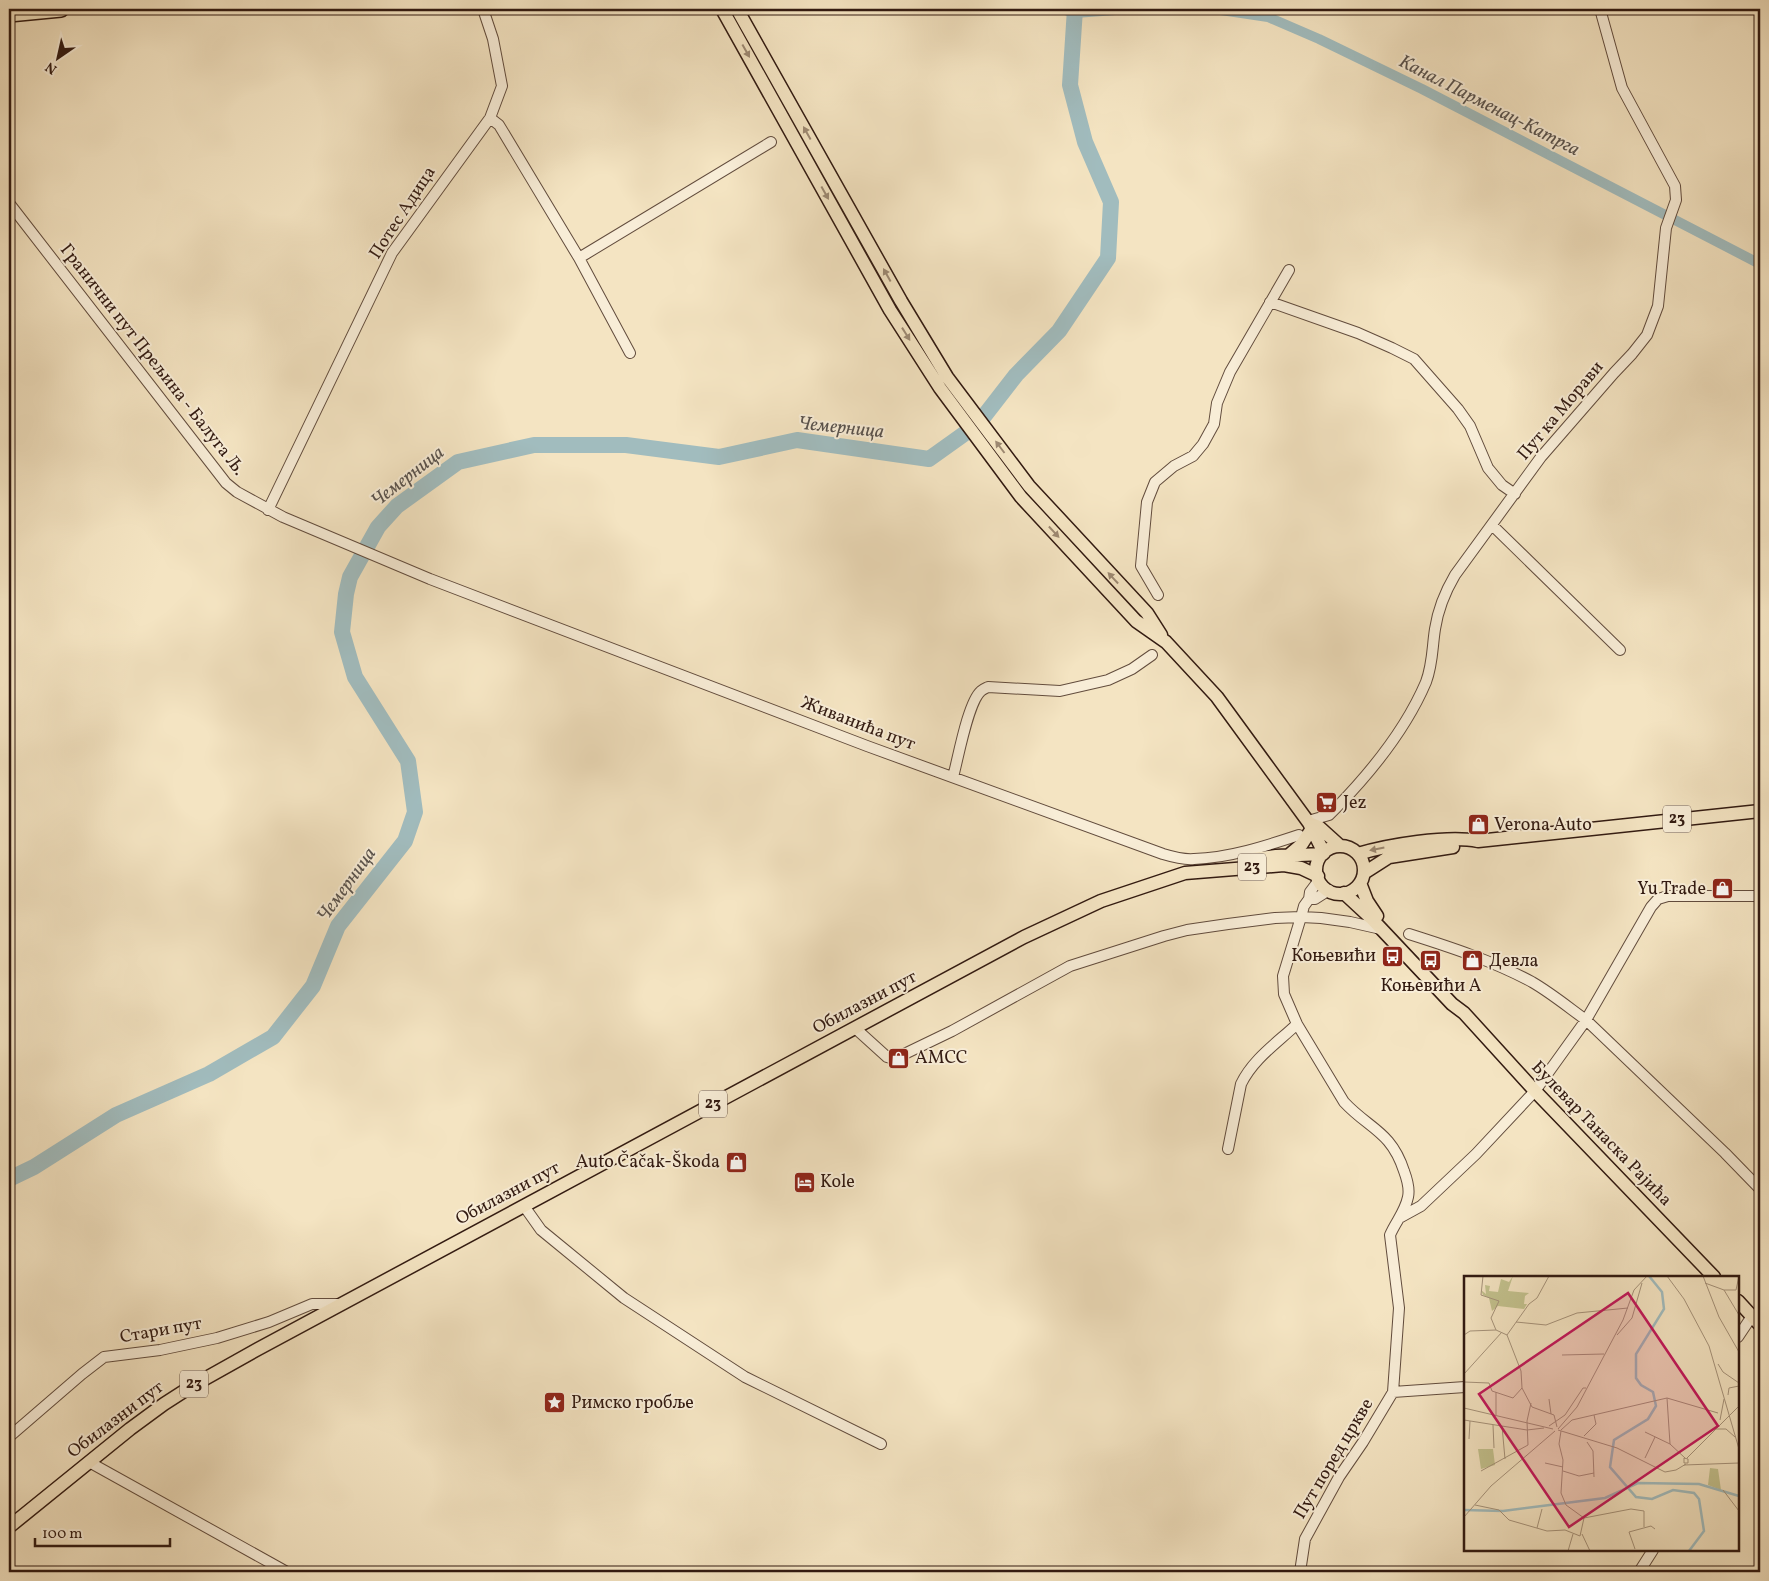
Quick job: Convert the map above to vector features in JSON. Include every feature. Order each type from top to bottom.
[{"type":"highway","points":[[9,14],[60,9]]},
{"type":"highway","points":[[9,20],[60,9]]},
{"type":"main road","points":[[722,9],[890,310],[940,388],[1025,492],[1136,621],[1166,642],[1217,696],[1323,853],[1317,866],[1318,878]]},
{"type":"main road","points":[[737,9],[947,377],[1025,492]]},
{"type":"main road","name":"23","points":[[1344,893],[1354,889],[1362,878],[1389,857],[1468,845],[1478,841],[1760,810]]},
{"type":"main road","points":[[1307,827],[1319,827],[1340,846],[1352,849],[1358,854],[1363,864],[1362,878],[1372,910],[1384,927]]},
{"type":"main road","points":[[1289,855],[1302,844],[1307,827]]},
{"type":"main road","name":"23","points":[[1358,854],[1393,846],[1438,841],[1467,839],[1478,841]]},
{"type":"main road","name":"23","points":[[1190,867],[1289,855],[1323,853],[1330,848],[1340,846]]},
{"type":"main road","name":"23","points":[[1190,867],[1284,865],[1302,868],[1318,878],[1329,890]]},
{"type":"main road","name":"Обилазни пут","points":[[9,1526],[143,1419],[192,1386],[1024,937],[1077,911],[1190,867]]},
{"type":"main road","points":[[1329,890],[1336,893],[1344,893],[1384,927]]},
{"type":"main road","name":"Булевар Танаска Рајића","points":[[1384,927],[1457,1001],[1464,1013],[1534,1091],[1713,1276]]},
{"type":"main road","points":[[1739,1303],[1756,1321]]},
{"type":"street","name":"Потес Адица","points":[[268,510],[392,253],[490,118],[502,86],[493,39],[483,9]]},
{"type":"street","name":"Пут ка Морави","points":[[1338,807],[1399,734],[1426,681],[1434,653],[1438,614],[1445,592],[1455,575],[1541,457],[1640,346],[1647,335],[1658,306],[1666,234],[1676,200],[1675,186],[1622,88],[1600,9]]},
{"type":"street","points":[[490,118],[500,125],[579,258],[630,353]]},
{"type":"street","points":[[579,258],[771,142]]},
{"type":"street","name":"Гранични пут Прељина - Балуга Љ.","points":[[9,204],[219,475],[237,492],[268,510],[341,543],[413,572]]},
{"type":"street","points":[[1158,595],[1141,566],[1147,502],[1155,482],[1174,466],[1192,456],[1203,444],[1214,424],[1217,403],[1230,372],[1289,270]]},
{"type":"street","points":[[1270,302],[1358,334],[1414,359],[1458,409],[1470,426],[1488,468],[1502,485],[1515,494]]},
{"type":"street","points":[[1492,525],[1620,650]]},
{"type":"street","name":"Живанића пут","points":[[413,572],[859,742],[1175,857],[1190,867],[1307,827],[1329,815],[1338,807]]},
{"type":"street","points":[[953,777],[969,715],[975,698],[982,690],[988,688],[1060,691],[1108,680],[1132,669],[1152,655]]},
{"type":"street","name":"Пут поред цркве","points":[[1300,1572],[1306,1540],[1339,1477],[1393,1392],[1398,1308],[1390,1235],[1393,1227],[1401,1217],[1409,1196],[1408,1182],[1401,1161],[1392,1144],[1376,1128],[1352,1112],[1344,1102],[1297,1024],[1284,994],[1283,976],[1304,906],[1309,900],[1310,892],[1318,878]]},
{"type":"street","points":[[1309,900],[1315,899],[1329,890]]},
{"type":"street","points":[[1401,1217],[1421,1206],[1476,1154],[1534,1091],[1586,1020],[1651,906],[1658,899],[1668,896],[1760,896]]},
{"type":"street","points":[[855,1028],[887,1057],[894,1058],[952,1031],[1070,966],[1164,936],[1187,930],[1276,918],[1322,918],[1384,927]]},
{"type":"street","points":[[1409,934],[1482,960],[1532,982],[1561,1001],[1586,1020],[1760,1189]]},
{"type":"street","points":[[1228,1148],[1239,1091],[1245,1076],[1254,1063],[1297,1024]]},
{"type":"street","points":[[524,1206],[541,1230],[624,1298],[744,1377],[881,1444]]},
{"type":"street","name":"Стари пут","points":[[9,1437],[104,1357],[160,1350],[217,1338],[269,1322],[312,1304],[341,1304]]},
{"type":"street","points":[[1739,1336],[1756,1321]]},
{"type":"street","name":"Пут поред цркве","points":[[1393,1392],[1464,1387]]},
{"type":"street","points":[[89,1462],[287,1572]]},
{"type":"street","points":[[1640,1572],[1652,1551]]},
{"type":"waterway","name":"Канал Парменац-Катрга","points":[[1062,9],[1075,13],[1129,9]]},
{"type":"waterway","name":"Чемерница","points":[[9,1179],[34,1167],[116,1115],[209,1074],[273,1037],[313,986],[338,926],[405,841],[415,812],[408,761],[355,677],[342,632],[346,594],[350,577],[378,527],[397,506],[458,462],[534,445],[626,445],[719,457],[797,440],[929,459],[978,424],[1016,375],[1059,331],[1108,258],[1111,202],[1085,142],[1070,85],[1075,9]]},
{"type":"waterway","name":"Канал Парменац-Катрга","points":[[1193,9],[1221,10],[1268,17],[1319,39],[1422,89],[1760,264]]},
{"type":"place","name":"Jez","points":[[1327,803]]},
{"type":"place","name":"Verona Auto","points":[[1478,825]]},
{"type":"place","name":"Yu Trade","points":[[1722,889]]},
{"type":"place","name":"Коњевићи","points":[[1392,956]]},
{"type":"place","name":"Коњевићи А","points":[[1431,961]]},
{"type":"place","name":"Девла","points":[[1473,961]]},
{"type":"place","name":"АМСС","points":[[899,1058]]},
{"type":"place","name":"Auto Čačak-Škoda","points":[[736,1162]]},
{"type":"place","name":"Kole","points":[[804,1182]]},
{"type":"place","name":"Римско гробље","points":[[555,1403]]}]
